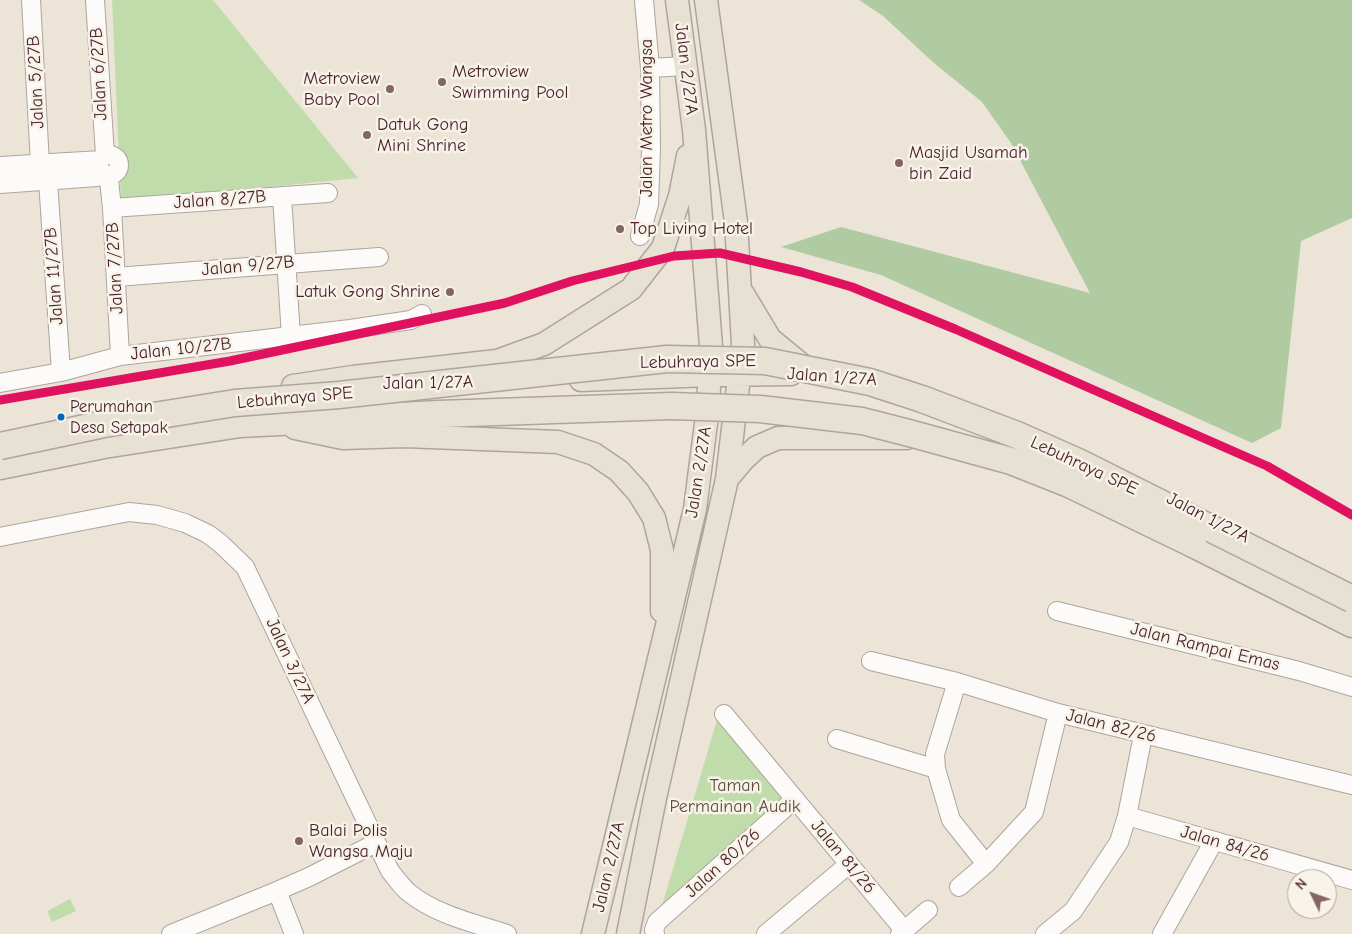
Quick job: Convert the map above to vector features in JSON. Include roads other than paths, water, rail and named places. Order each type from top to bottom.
[{"type":"highway","name":"Lebuhraya SPE","points":[[0,446],[104,424],[235,403],[349,394],[667,359],[765,361],[870,382],[922,399],[1017,435],[1078,462],[1352,599]]},
{"type":"highway","name":"Lebuhraya SPE","points":[[0,466],[104,445],[240,424],[661,406],[760,409],[862,422],[1010,461],[1069,484],[1118,507],[1352,624]]},
{"type":"main road","name":"Jalan 2/27A","points":[[628,934],[657,789],[727,479],[743,344],[736,222],[706,0]]},
{"type":"main road","name":"Jalan 2/27A","points":[[593,934],[695,509],[708,408],[711,346],[694,130],[677,4]]},
{"type":"main road","points":[[293,386],[353,376],[497,361],[544,344],[596,312],[631,289],[663,248],[680,196],[694,130]]},
{"type":"main road","points":[[740,288],[770,339],[812,373]]},
{"type":"main road","name":"Jalan 1/27A","points":[[0,439],[125,414],[293,386],[550,381],[710,374],[812,373],[875,378],[968,404],[1124,474],[1352,593]]},
{"type":"main road","points":[[676,409],[686,396],[687,390],[680,376]]},
{"type":"main road","name":"Jalan 1/27A","points":[[0,473],[217,433],[708,408],[858,413],[962,438],[1023,463],[1352,631]]},
{"type":"main road","points":[[295,428],[343,438],[405,436],[558,442],[594,454],[619,471],[638,492],[654,518],[662,550],[663,642]]},
{"type":"main road","points":[[727,479],[757,447],[778,438],[962,438]]},
{"type":"main road","points":[[620,934],[624,919],[634,904]]},
{"type":"street","name":"Jalan 5/27B","points":[[31,0],[40,164]]},
{"type":"street","name":"Jalan 6/27B","points":[[95,0],[107,165]]},
{"type":"street","name":"Jalan Metro Wangsa","points":[[640,236],[649,204],[650,68],[644,0]]},
{"type":"street","points":[[650,68],[685,66]]},
{"type":"street","points":[[0,166],[40,164],[107,165]]},
{"type":"street","points":[[0,184],[96,177],[107,165]]},
{"type":"street","name":"Jalan 7/27B","points":[[107,165],[112,208],[120,356]]},
{"type":"street","name":"Jalan 11/27B","points":[[48,181],[61,372]]},
{"type":"street","name":"Jalan 8/27B","points":[[112,208],[328,193]]},
{"type":"street","points":[[282,196],[291,337]]},
{"type":"street","name":"Jalan 9/27B","points":[[116,277],[379,257]]},
{"type":"street","name":"Jalan 10/27B","points":[[0,383],[61,372],[120,356],[291,337],[411,320],[422,314]]},
{"type":"street","name":"Jalan 3/27A","points":[[0,537],[129,512],[157,515],[186,523],[208,534],[220,543],[244,567],[390,871],[408,891],[428,904],[454,917],[507,934]]},
{"type":"street","name":"Jalan Rampai Emas","points":[[1057,611],[1299,671],[1352,688]]},
{"type":"street","name":"Jalan 82/26","points":[[871,661],[957,682],[1058,713],[1143,735],[1352,785]]},
{"type":"street","points":[[957,682],[935,754],[936,769],[951,820],[986,864]]},
{"type":"street","points":[[959,887],[986,864],[1034,812],[1058,713]]},
{"type":"street","name":"Jalan 81/26","points":[[724,714],[849,864],[902,932]]},
{"type":"street","points":[[1048,933],[1072,911],[1119,842],[1127,816],[1143,735]]},
{"type":"street","points":[[837,739],[936,769]]},
{"type":"street","name":"Jalan 80/26","points":[[654,932],[657,922],[795,799]]},
{"type":"street","name":"Jalan 84/26","points":[[1127,816],[1352,880]]},
{"type":"street","points":[[1162,934],[1214,841]]},
{"type":"street","points":[[171,934],[309,877],[376,843]]},
{"type":"street","points":[[766,934],[849,864]]},
{"type":"street","points":[[277,891],[293,934]]},
{"type":"street","points":[[902,932],[928,910]]},
{"type":"place","name":"Metroview Swimming Pool","points":[[442,82]]},
{"type":"place","name":"Metroview Baby Pool","points":[[390,89]]},
{"type":"place","name":"Datuk Gong Mini Shrine","points":[[367,135]]},
{"type":"place","name":"Masjid Usamah bin Zaid","points":[[899,163]]},
{"type":"place","name":"Top Living Hotel","points":[[620,229]]},
{"type":"place","name":"Latuk Gong Shrine","points":[[450,292]]},
{"type":"place","name":"Perumahan Desa Setapak","points":[[61,417]]},
{"type":"place","name":"Balai Polis Wangsa Maju","points":[[299,841]]},
{"type":"park label","name":"Taman Permainan Audik","points":[[735,796]]}]
